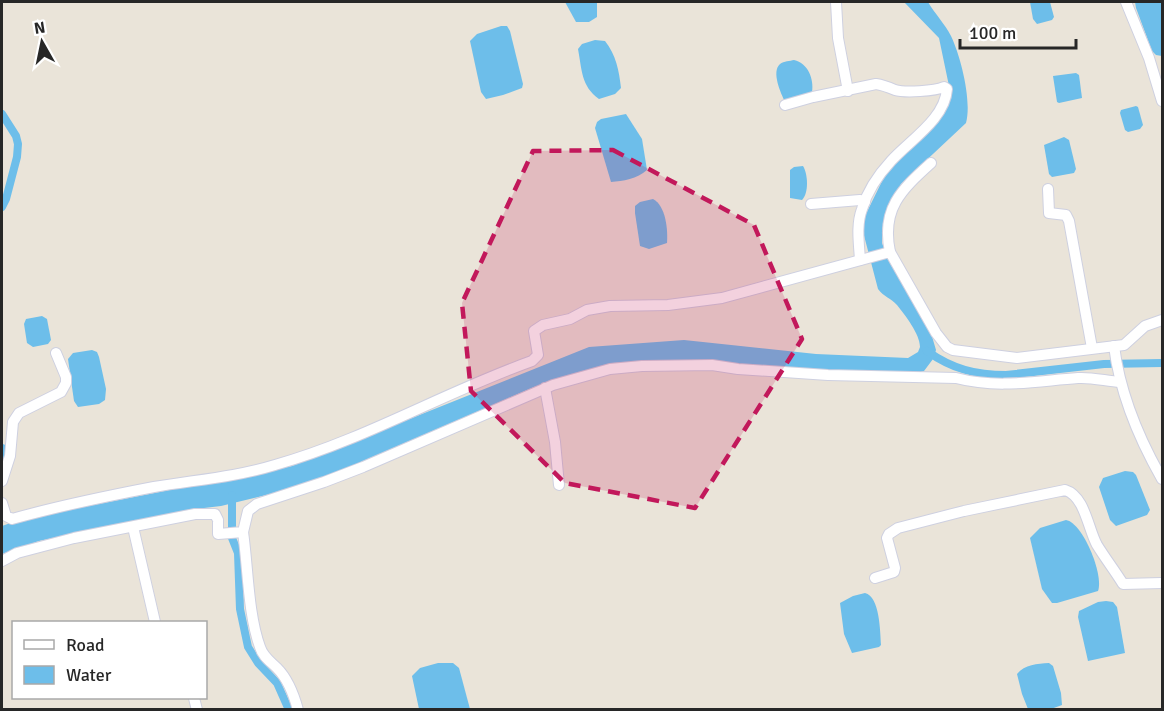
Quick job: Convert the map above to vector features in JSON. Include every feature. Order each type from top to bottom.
[{"type":"street","points":[[836,2],[838,38],[848,91]]},
{"type":"street","points":[[1126,2],[1149,58],[1162,101]]},
{"type":"street","points":[[785,105],[876,84],[901,90],[934,90],[944,87],[947,89],[941,107],[934,117],[889,163],[865,202],[859,220],[862,259]]},
{"type":"street","points":[[931,164],[902,191],[893,206],[889,215],[887,253],[946,347],[953,350],[1017,358],[1092,348],[1114,348],[1124,345],[1145,326],[1162,320]]},
{"type":"street","points":[[1048,189],[1049,213],[1062,213],[1069,221],[1092,348]]},
{"type":"street","points":[[811,204],[860,200],[865,202]]},
{"type":"street","points":[[2,502],[6,516],[12,519],[33,512],[155,487],[222,477],[278,465],[376,428],[532,361],[538,355],[534,331],[543,325],[570,319],[587,310],[610,306],[668,305],[722,298],[887,253]]},
{"type":"street","points":[[1114,348],[1120,382],[1138,432],[1162,479]]},
{"type":"street","points":[[2,481],[9,456],[13,422],[19,413],[61,392],[66,383],[66,377],[56,353]]},
{"type":"street","points":[[297,710],[293,694],[285,678],[264,656],[259,646],[242,532],[248,511],[257,504],[374,463],[545,388],[610,369],[690,365],[828,375],[956,378],[970,382],[1001,385],[1080,378],[1120,382]]},
{"type":"street","points":[[545,388],[555,442],[559,485]]},
{"type":"street","points":[[875,578],[894,572],[887,538],[898,528],[964,511],[1069,490],[1080,503],[1096,543],[1123,584],[1162,583]]},
{"type":"street","points":[[2,561],[17,553],[74,538],[209,513],[217,517],[218,534],[242,532]]},
{"type":"street","points":[[133,527],[155,621]]},
{"type":"highlighted area","points":[[613,150],[754,225],[802,339],[695,508],[565,483],[471,391],[462,303],[533,151]]},
{"type":"water","points":[[565,2],[597,2],[597,17],[589,22],[576,22]]},
{"type":"water","points":[[904,2],[928,2],[949,32],[962,67],[968,103],[966,123],[901,184],[889,204],[882,229],[882,243],[891,265],[931,333],[936,350],[933,359],[924,371],[909,375],[888,376],[671,360],[612,363],[534,387],[308,485],[221,506],[187,510],[39,541],[2,554],[2,526],[22,519],[292,466],[589,347],[684,340],[816,354],[908,358],[918,352],[920,347],[918,336],[912,325],[897,305],[878,289],[861,224],[887,171],[942,113],[949,86],[939,38]]},
{"type":"water","points":[[1030,2],[1050,2],[1054,17],[1052,20],[1037,24],[1033,19]]},
{"type":"water","points":[[1135,2],[1162,2],[1162,56],[1152,51]]},
{"type":"water","points":[[507,26],[510,31],[523,84],[522,88],[486,99],[481,92],[470,41],[477,34]]},
{"type":"water","points":[[595,40],[605,41],[612,52],[621,88],[615,94],[599,99],[586,83],[578,49],[582,44]]},
{"type":"water","points":[[794,60],[803,64],[809,72],[812,92],[785,102],[776,72],[780,64]]},
{"type":"water","points":[[1076,73],[1079,75],[1082,98],[1057,102],[1053,76]]},
{"type":"water","points":[[1136,106],[1143,125],[1140,129],[1128,132],[1125,130],[1120,113],[1121,110]]},
{"type":"water","points":[[626,114],[642,139],[647,170],[625,180],[611,182],[595,128],[601,119]]},
{"type":"water","points":[[1064,137],[1069,140],[1076,169],[1074,173],[1052,177],[1049,174],[1044,145]]},
{"type":"water","points":[[803,166],[807,183],[806,193],[802,200],[790,198],[790,170]]},
{"type":"water","points":[[653,199],[661,207],[663,213],[667,243],[649,249],[640,246],[635,206],[640,202]]},
{"type":"water","points":[[42,316],[47,319],[51,340],[48,344],[33,347],[27,343],[24,324],[26,319]]},
{"type":"water","points":[[92,350],[97,352],[99,357],[106,389],[105,400],[99,404],[78,407],[74,401],[68,359],[73,353]]},
{"type":"water","points":[[1125,471],[1136,475],[1150,510],[1147,515],[1116,526],[1110,520],[1099,487],[1103,478]]},
{"type":"water","points":[[1066,520],[1073,523],[1079,530],[1091,551],[1098,574],[1098,591],[1052,603],[1042,589],[1030,538],[1040,528]]},
{"type":"water","points":[[865,593],[874,601],[881,645],[852,653],[844,634],[840,603]]},
{"type":"water","points":[[1098,602],[1113,602],[1117,607],[1125,653],[1088,661],[1078,617],[1079,611]]},
{"type":"water","points":[[438,663],[453,663],[459,668],[470,709],[419,709],[412,676],[420,668]]},
{"type":"water","points":[[1049,663],[1053,666],[1062,705],[1051,709],[1028,709],[1017,674],[1027,666]]},
{"type":"waterway","points":[[2,114],[16,136],[18,144],[17,157],[2,207]]},
{"type":"waterway","points":[[927,351],[955,367],[995,375],[1104,364],[1162,363]]},
{"type":"waterway","points":[[2,448],[2,455]]},
{"type":"waterway","points":[[232,495],[232,538],[238,553],[240,609],[248,647],[258,663],[277,683],[289,710]]}]
